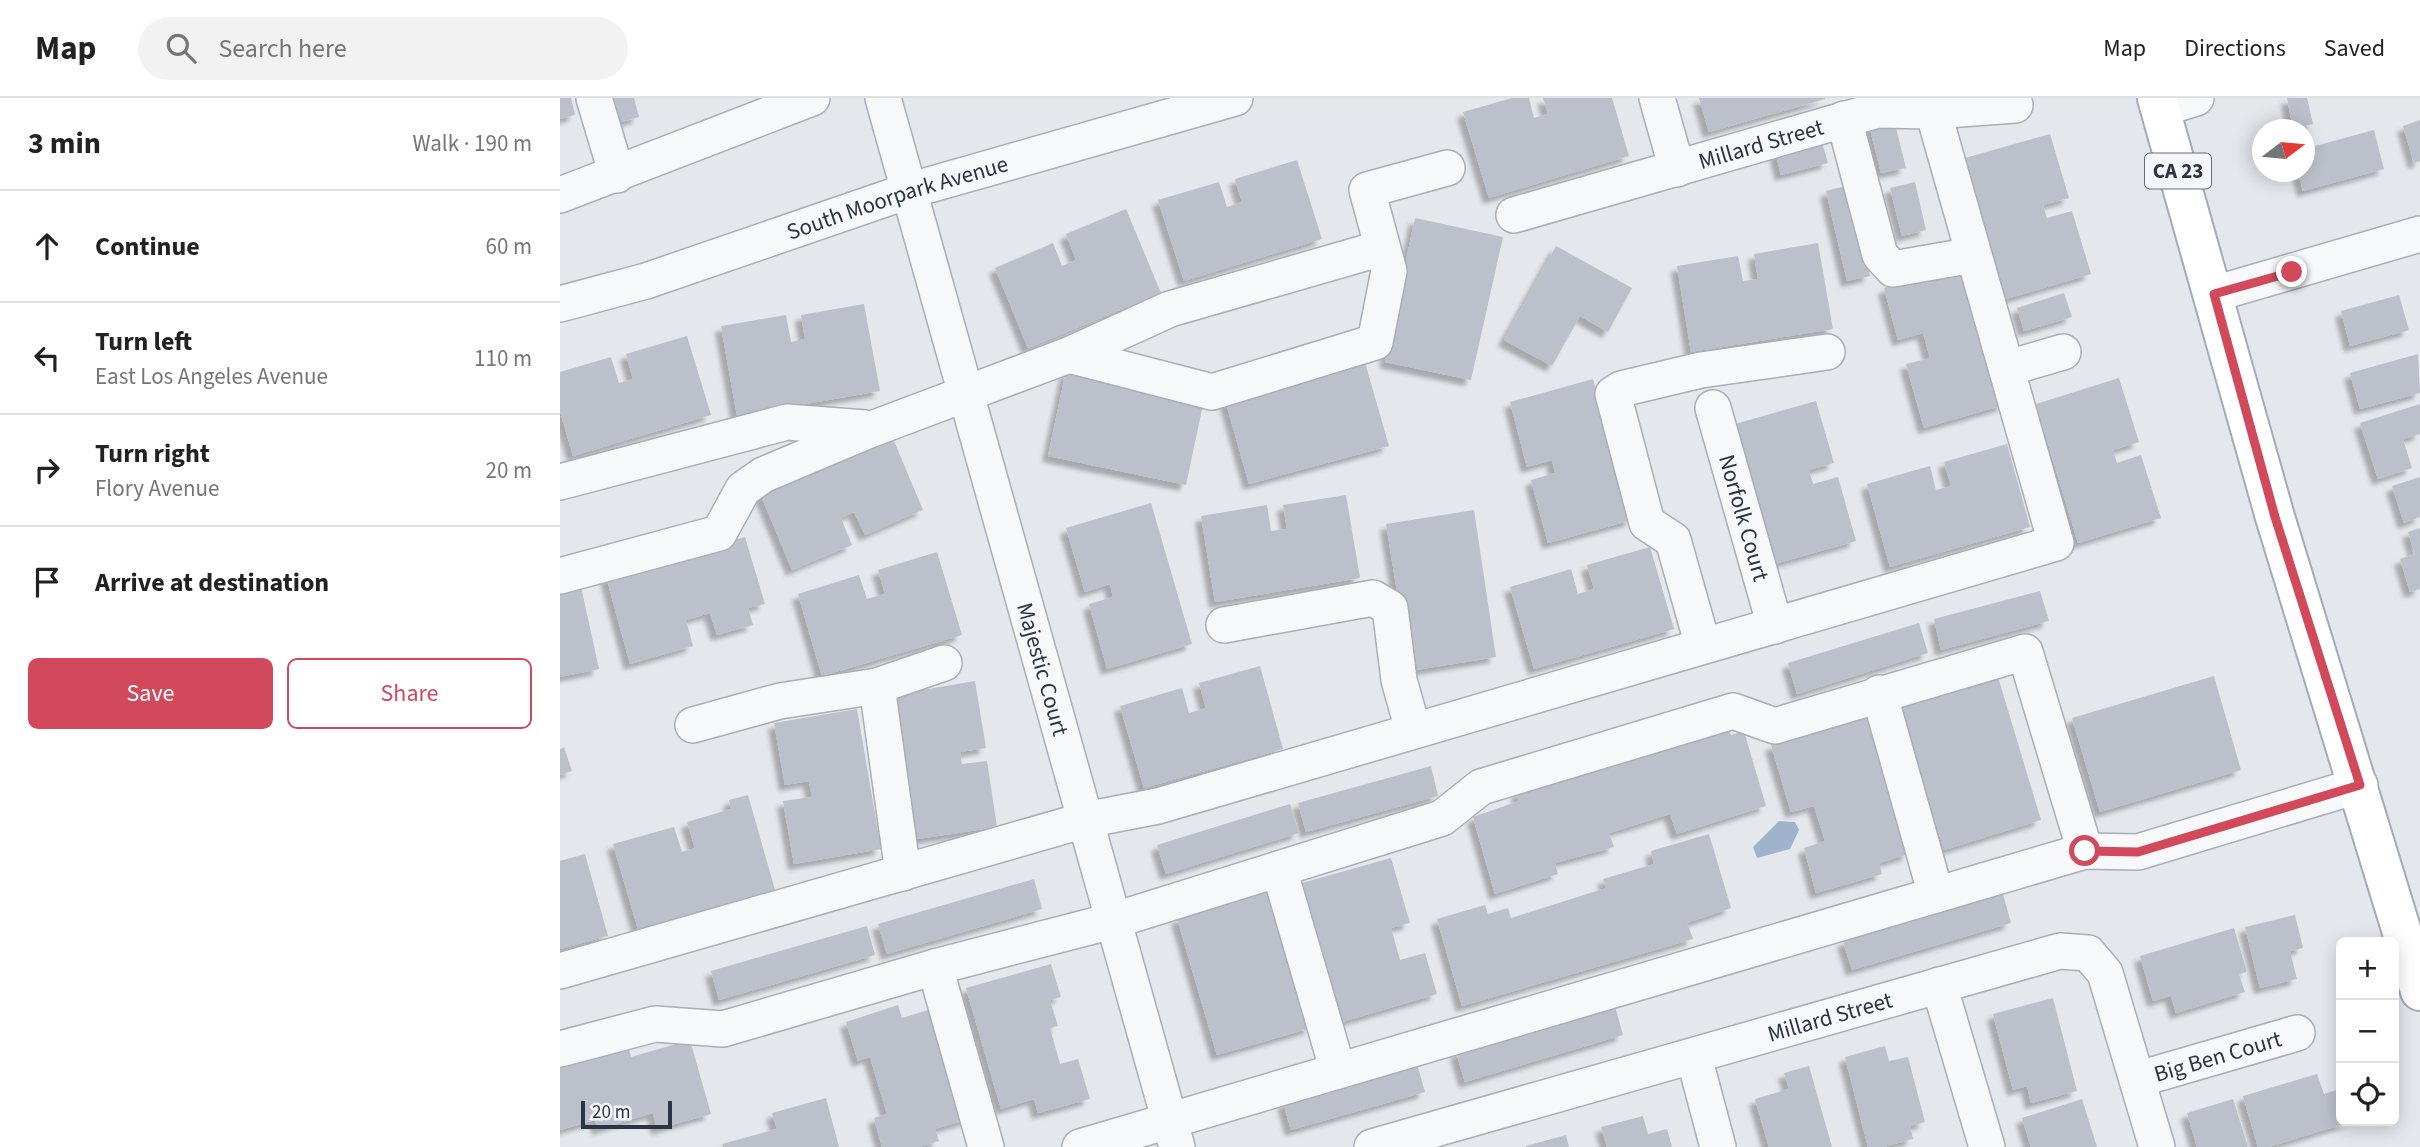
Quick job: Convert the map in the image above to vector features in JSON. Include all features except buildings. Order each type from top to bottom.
[{"type":"main road","name":"CA 23","points":[[2158,103],[2275,517],[2360,785],[2420,990]]},
{"type":"street","points":[[594,98],[617,175]]},
{"type":"street","points":[[560,195],[812,98]]},
{"type":"street","name":"Majestic Court","points":[[883,98],[1173,1134]]},
{"type":"street","name":"South Moorpark Avenue","points":[[560,304],[646,281],[908,191],[1234,98]]},
{"type":"street","points":[[1657,98],[1676,169]]},
{"type":"street","points":[[2158,103],[2196,98]]},
{"type":"street","name":"Millard Street","points":[[1514,215],[1878,110],[1934,111],[2015,105]]},
{"type":"street","points":[[560,971],[1085,820],[1158,806],[2056,543],[1934,111]]},
{"type":"street","points":[[1844,119],[1880,255],[1893,269],[1973,255]]},
{"type":"street","points":[[1069,355],[1212,392],[1375,342],[1389,271],[1367,190],[1447,168]]},
{"type":"street","points":[[2214,294],[2420,234]]},
{"type":"street","points":[[560,576],[719,533],[743,489],[762,475],[964,393],[1069,355],[1170,309],[1382,248]]},
{"type":"street","points":[[1703,646],[1673,540],[1647,523],[1613,394],[1621,388],[1701,370],[1827,352]]},
{"type":"street","points":[[2008,368],[2063,352]]},
{"type":"street","name":"Norfolk Court","points":[[1713,408],[1775,626]]},
{"type":"street","points":[[560,482],[787,422],[872,429]]},
{"type":"street","points":[[1224,625],[1373,597],[1390,608],[1399,680],[1413,730]]},
{"type":"street","points":[[560,1049],[655,1024],[723,1029],[935,967],[1112,921],[1442,818],[1482,788],[1732,711],[1775,726],[1879,693],[2025,652],[2085,851]]},
{"type":"street","points":[[693,725],[780,701],[877,686],[944,663]]},
{"type":"street","points":[[877,686],[903,873]]},
{"type":"street","points":[[1879,693],[1936,895]]},
{"type":"street","points":[[1080,1147],[1173,1134],[1338,1071],[2085,851],[2138,852],[2360,785]]},
{"type":"street","points":[[1279,869],[1338,1071]]},
{"type":"street","name":"Millard Street","points":[[1372,1147],[1454,1136],[1694,1057],[2060,951],[2088,953],[2105,973],[2139,1079],[2157,1147]]},
{"type":"street","points":[[935,967],[986,1147]]},
{"type":"street","points":[[1939,985],[1987,1147]]},
{"type":"street","name":"Big Ben Court","points":[[2139,1079],[2297,1033]]},
{"type":"street","points":[[1694,1057],[1718,1147]]},
{"type":"water","points":[[1779,821],[1795,822],[1799,830],[1790,849],[1757,858],[1753,847]]},
{"type":"route","points":[[2085,851],[2138,852],[2360,785],[2275,517],[2214,294],[2292,272]]}]
